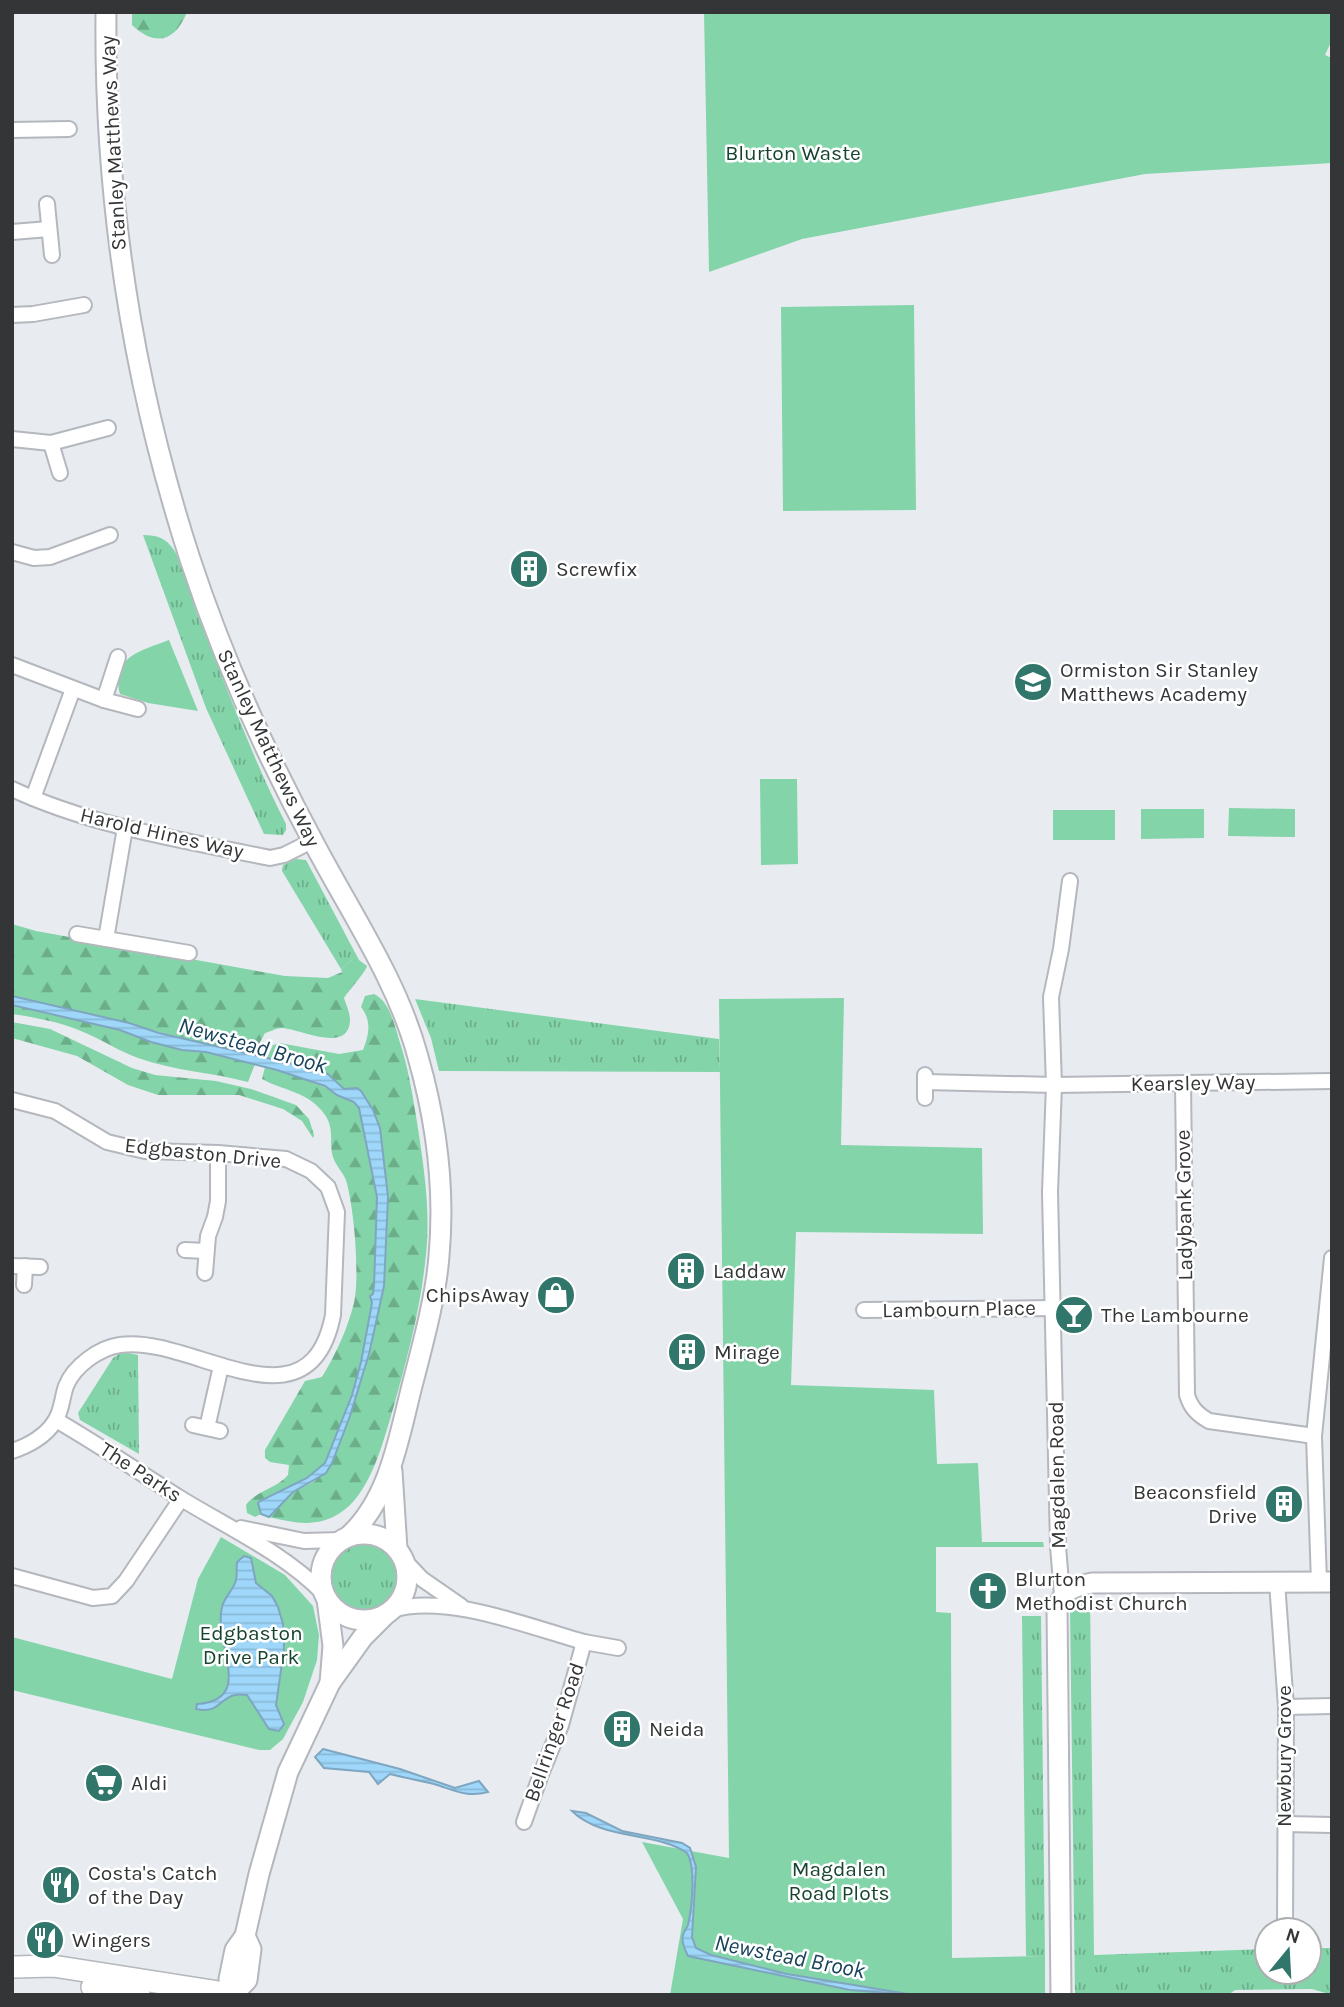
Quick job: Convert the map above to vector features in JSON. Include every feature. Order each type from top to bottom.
[{"type":"main road","name":"Stanley Matthews Way","points":[[106,12],[108,128],[118,246],[138,363],[157,451],[192,564],[223,650],[251,716],[312,841],[388,980],[404,1018],[418,1055],[439,1165],[439,1259],[422,1348],[392,1466],[369,1513],[345,1538]]},
{"type":"main road","name":"Stanley Matthews Way","points":[[392,1466],[400,1554]]},
{"type":"main road","points":[[13,1967],[53,1966],[234,1995],[247,1980],[251,1949],[245,1936],[259,1874],[288,1772],[330,1683],[363,1637],[400,1601],[406,1583],[406,1571],[400,1554],[378,1536],[360,1534],[345,1538],[331,1549],[321,1567],[321,1581],[333,1646],[330,1683]]},
{"type":"main road","points":[[1062,1595],[1075,1586],[1092,1583],[1325,1582]]},
{"type":"main road","name":"Magdalen Road","points":[[1061,1995],[1057,1608],[1062,1595]]},
{"type":"main road","points":[[326,1597],[339,1612],[356,1619],[369,1620],[389,1612]]},
{"type":"main road","points":[[13,1967],[53,1981],[101,1992],[139,1995]]},
{"type":"street","points":[[12,130],[69,129]]},
{"type":"street","points":[[47,204],[52,255]]},
{"type":"street","points":[[12,232],[50,229]]},
{"type":"street","points":[[12,315],[84,305]]},
{"type":"street","points":[[12,439],[51,443],[108,428]]},
{"type":"street","points":[[51,443],[60,473]]},
{"type":"street","points":[[12,552],[34,558],[50,557],[110,535]]},
{"type":"street","points":[[104,700],[118,657]]},
{"type":"street","points":[[12,665],[104,700],[138,709]]},
{"type":"street","points":[[33,798],[73,689]]},
{"type":"street","name":"Harold Hines Way","points":[[12,789],[125,828],[270,858],[284,855],[312,841]]},
{"type":"street","points":[[106,939],[125,828]]},
{"type":"street","name":"Magdalen Road","points":[[1062,1595],[1058,1546],[1050,1192],[1054,1085],[1051,996],[1061,949],[1070,881]]},
{"type":"street","points":[[77,934],[189,953]]},
{"type":"street","name":"Kearsley Way","points":[[925,1098],[925,1078],[1054,1085],[1332,1081]]},
{"type":"street","name":"Ladybank Grove","points":[[1183,1083],[1187,1395],[1190,1404],[1198,1414],[1209,1421],[1314,1436]]},
{"type":"street","name":"Edgbaston Drive","points":[[12,1100],[55,1111],[107,1142],[145,1151],[218,1153],[286,1159],[311,1171],[328,1187],[337,1212],[333,1315],[325,1343],[306,1367],[292,1374],[272,1376],[221,1366],[148,1346],[117,1345],[76,1369],[67,1383],[56,1420]]},
{"type":"street","points":[[205,1273],[208,1236],[218,1201],[218,1153]]},
{"type":"street","points":[[185,1250],[206,1251]]},
{"type":"street","points":[[1325,1582],[1314,1436],[1332,1258]]},
{"type":"street","points":[[24,1285],[19,1266],[40,1267]]},
{"type":"street","name":"Lambourn Place","points":[[864,1310],[1054,1308]]},
{"type":"street","points":[[207,1428],[221,1366]]},
{"type":"street","points":[[12,1451],[27,1446],[42,1436],[56,1420]]},
{"type":"street","name":"The Parks","points":[[56,1420],[111,1452],[181,1499],[227,1523],[300,1573],[326,1597]]},
{"type":"street","points":[[12,1576],[93,1598],[112,1596],[126,1581],[181,1499]]},
{"type":"street","name":"The Parks","points":[[227,1523],[292,1539],[345,1538]]},
{"type":"street","name":"Bellringer Road","points":[[400,1554],[422,1579],[468,1610]]},
{"type":"street","name":"Newbury Grove","points":[[1278,1583],[1286,1707],[1284,1916]]},
{"type":"street","name":"Bellringer Road","points":[[389,1612],[409,1606],[441,1605],[584,1642],[618,1648]]},
{"type":"street","name":"Bellringer Road","points":[[524,1822],[561,1725],[584,1642]]},
{"type":"street","points":[[1286,1707],[1332,1706]]},
{"type":"street","points":[[1285,1824],[1332,1825]]},
{"type":"green space","points":[[132,12],[187,12],[177,30],[164,38],[156,38],[140,32],[132,25]]},
{"type":"green space","name":"Blurton Waste","points":[[704,12],[1332,12],[1332,40],[1325,55],[1332,58],[1332,163],[1145,174],[802,239],[709,272]]},
{"type":"green space","points":[[914,305],[916,510],[783,511],[781,307]]},
{"type":"green space","points":[[143,535],[164,540],[178,556],[198,616],[240,721],[286,824],[283,835],[264,834],[206,708]]},
{"type":"green space","points":[[169,640],[198,711],[148,703],[120,694],[118,681],[124,663],[139,652]]},
{"type":"green space","points":[[760,779],[797,779],[798,864],[761,865]]},
{"type":"green space","points":[[1229,808],[1295,809],[1295,837],[1228,836]]},
{"type":"green space","points":[[1141,809],[1204,809],[1204,838],[1141,839]]},
{"type":"green space","points":[[1053,810],[1115,810],[1115,840],[1053,840]]},
{"type":"green space","points":[[296,859],[306,860],[359,960],[352,960],[341,969],[282,871],[283,865]]},
{"type":"green space","points":[[12,924],[36,931],[285,976],[328,978],[342,972],[341,969],[352,960],[359,960],[367,966],[344,998],[350,1020],[347,1030],[341,1036],[322,1037],[279,1028],[265,1033],[253,1055],[12,996]]},
{"type":"green space","points":[[374,994],[384,1002],[394,1022],[408,1070],[419,1133],[428,1220],[421,1295],[391,1416],[367,1482],[350,1505],[331,1518],[305,1523],[287,1521],[269,1517],[293,1492],[315,1481],[337,1450],[369,1354],[384,1286],[388,1197],[367,1099],[357,1090],[344,1089],[328,1074],[267,1058],[273,1045],[280,1043],[339,1054],[363,1050],[368,1028],[367,1018],[361,1007],[365,996]]},
{"type":"green space","name":"Magdalen Road Plots","points":[[844,998],[841,1145],[982,1148],[983,1234],[796,1232],[791,1385],[934,1390],[937,1464],[978,1463],[982,1542],[1043,1542],[1044,1547],[936,1547],[936,1612],[951,1613],[952,1958],[1045,1956],[1045,1995],[670,1995],[683,1919],[642,1842],[729,1858],[719,999]]},
{"type":"green space","points":[[415,999],[719,1039],[720,1072],[439,1071],[431,1038]]},
{"type":"green space","points":[[12,1005],[120,1030],[182,1050],[206,1052],[255,1064],[248,1082],[165,1066],[132,1056],[71,1027],[12,1014]]},
{"type":"green space","points":[[12,1022],[50,1029],[132,1068],[155,1075],[216,1081],[251,1089],[296,1105],[309,1119],[313,1138],[302,1121],[283,1109],[239,1095],[158,1095],[128,1085],[77,1056],[12,1038]]},
{"type":"green space","points":[[265,1067],[330,1089],[359,1108],[374,1176],[378,1225],[375,1281],[366,1339],[352,1394],[330,1454],[319,1471],[260,1501],[258,1504],[261,1514],[255,1517],[247,1513],[246,1505],[288,1475],[289,1465],[270,1462],[265,1458],[265,1450],[305,1381],[322,1377],[332,1360],[351,1313],[356,1291],[355,1242],[349,1192],[331,1149],[330,1124],[322,1111],[308,1099],[262,1079]]},
{"type":"green space","points":[[128,1353],[138,1355],[139,1454],[80,1420],[78,1413],[113,1358]]},
{"type":"green space","name":"Edgbaston Drive Park","points":[[221,1537],[285,1575],[313,1606],[319,1635],[317,1660],[303,1702],[283,1739],[270,1750],[259,1750],[12,1690],[12,1637],[172,1679],[198,1579]]},
{"type":"green space","points":[[357,1543],[371,1543],[383,1548],[393,1558],[398,1577],[393,1596],[383,1606],[371,1611],[357,1611],[345,1606],[335,1596],[330,1584],[330,1570],[335,1558],[345,1548]]},
{"type":"green space","points":[[1090,1591],[1094,1955],[1253,1949],[1253,1986],[1323,1986],[1323,1948],[1332,1948],[1332,1995],[1312,1989],[1235,1990],[1228,1995],[1075,1995],[1070,1607],[1076,1599]]},
{"type":"green space","points":[[1022,1616],[1041,1616],[1045,1956],[1026,1956]]},
{"type":"water","points":[[12,996],[315,1069],[328,1074],[344,1089],[357,1088],[373,1110],[380,1128],[388,1197],[384,1286],[369,1354],[350,1416],[326,1473],[293,1492],[269,1517],[261,1514],[258,1503],[260,1501],[307,1478],[325,1463],[352,1395],[361,1362],[372,1303],[370,1296],[374,1286],[377,1197],[359,1108],[354,1102],[325,1086],[277,1070],[206,1052],[182,1050],[120,1030],[12,1005]]},
{"type":"water","points":[[244,1556],[251,1558],[256,1583],[272,1596],[283,1624],[284,1649],[276,1705],[284,1724],[279,1731],[269,1729],[247,1695],[229,1697],[214,1708],[196,1709],[197,1704],[215,1700],[225,1693],[228,1668],[221,1622],[222,1607],[236,1580],[237,1562]]},
{"type":"water","points":[[323,1749],[400,1769],[455,1788],[479,1781],[488,1792],[467,1794],[390,1774],[378,1784],[369,1772],[324,1768],[315,1757]]},
{"type":"water","points":[[572,1811],[586,1813],[622,1831],[682,1843],[690,1848],[696,1867],[692,1937],[696,1948],[711,1955],[787,1974],[914,1995],[850,1990],[688,1956],[683,1935],[689,1918],[692,1868],[687,1853],[675,1846],[598,1827]]},
{"type":"place","name":"Screwfix","points":[[529,569]]},
{"type":"place","name":"Ormiston Sir Stanley Matthews Academy","points":[[1033,682]]},
{"type":"place","name":"Laddaw","points":[[686,1271]]},
{"type":"place","name":"ChipsAway","points":[[556,1295]]},
{"type":"place","name":"The Lambourne","points":[[1074,1315]]},
{"type":"place","name":"Mirage","points":[[687,1352]]},
{"type":"place","name":"Beaconsfield Drive","points":[[1284,1504]]},
{"type":"place","name":"Blurton Methodist Church","points":[[988,1591]]},
{"type":"place","name":"Neida","points":[[622,1729]]},
{"type":"place","name":"Aldi","points":[[104,1783]]},
{"type":"place","name":"Costa's Catch of the Day","points":[[61,1885]]},
{"type":"place","name":"Wingers","points":[[45,1940]]},
{"type":"water label","name":"Newstead Brook","points":[[253,1045]]},
{"type":"water label","name":"Newstead Brook","points":[[790,1956]]}]
